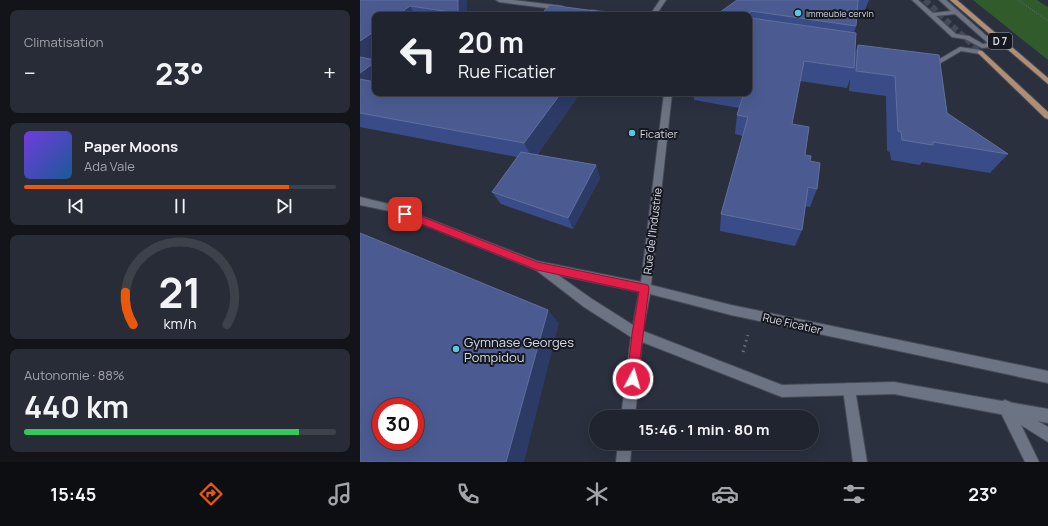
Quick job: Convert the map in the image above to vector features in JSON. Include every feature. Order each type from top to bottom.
[{"type":"main road","name":"D 7","points":[[953,0],[1048,82]]},
{"type":"main road","name":"D 7","points":[[980,52],[1048,116]]},
{"type":"street","points":[[498,0],[567,9]]},
{"type":"street","points":[[915,0],[954,36],[967,37],[982,46],[994,45],[942,0]]},
{"type":"street","points":[[655,12],[662,1]]},
{"type":"street","points":[[582,11],[590,12]]},
{"type":"street","points":[[931,15],[957,12]]},
{"type":"street","points":[[923,60],[939,62],[960,49],[980,52]]},
{"type":"street","name":"Rue de l'Industrie","points":[[629,410],[637,334],[649,266],[668,96]]},
{"type":"street","name":"Rue Ficatier","points":[[360,201],[390,208],[537,266],[644,288],[754,315],[1048,376]]},
{"type":"street","name":"Rue Ficatier","points":[[537,266],[588,303],[637,334],[782,390],[894,388],[1048,416]]},
{"type":"street","points":[[849,389],[860,462]]},
{"type":"street","points":[[1005,407],[1032,462]]},
{"type":"street","name":"Rue Ficatier","points":[[1005,407],[1048,435]]},
{"type":"street","points":[[623,462],[625,450]]},
{"type":"path","points":[[1018,0],[1048,21]]},
{"type":"path","points":[[737,373],[754,315]]},
{"type":"green space","points":[[973,0],[1037,0],[1048,7],[1048,60]]},
{"type":"building","points":[[360,0],[458,0],[458,12],[410,6],[401,12],[372,12],[372,33],[360,41]]},
{"type":"building","points":[[737,0],[858,0],[856,26],[751,11],[720,12]]},
{"type":"building","points":[[550,5],[603,12],[543,12]]},
{"type":"building","points":[[752,18],[856,33],[854,68],[804,61],[792,124],[809,127],[805,155],[811,156],[810,161],[820,163],[817,189],[808,187],[802,230],[721,214],[748,117],[737,115],[743,96],[752,96]]},
{"type":"building","points":[[858,45],[939,55],[947,113],[1008,154],[933,142],[933,145],[902,140],[901,132],[898,131],[895,76],[856,71]]},
{"type":"building","points":[[360,57],[372,59],[372,64],[360,73]]},
{"type":"building","points":[[360,79],[372,81],[372,96],[559,96],[524,143],[360,113]]},
{"type":"building","points":[[521,152],[596,165],[568,218],[492,192]]},
{"type":"building","name":"Gymnase Georges Pompidou","points":[[360,233],[548,310],[506,462],[360,462]]},
{"type":"tunnel","points":[[925,0],[980,52]]},
{"type":"place","name":"immeuble cervin","points":[[798,13]]},
{"type":"place","name":"Ficatier","points":[[632,133]]},
{"type":"place","name":"Gymnase Georges Pompidou","points":[[456,349]]},
{"type":"route","points":[[405,214],[537,266],[644,288],[637,334],[633,379]]}]
